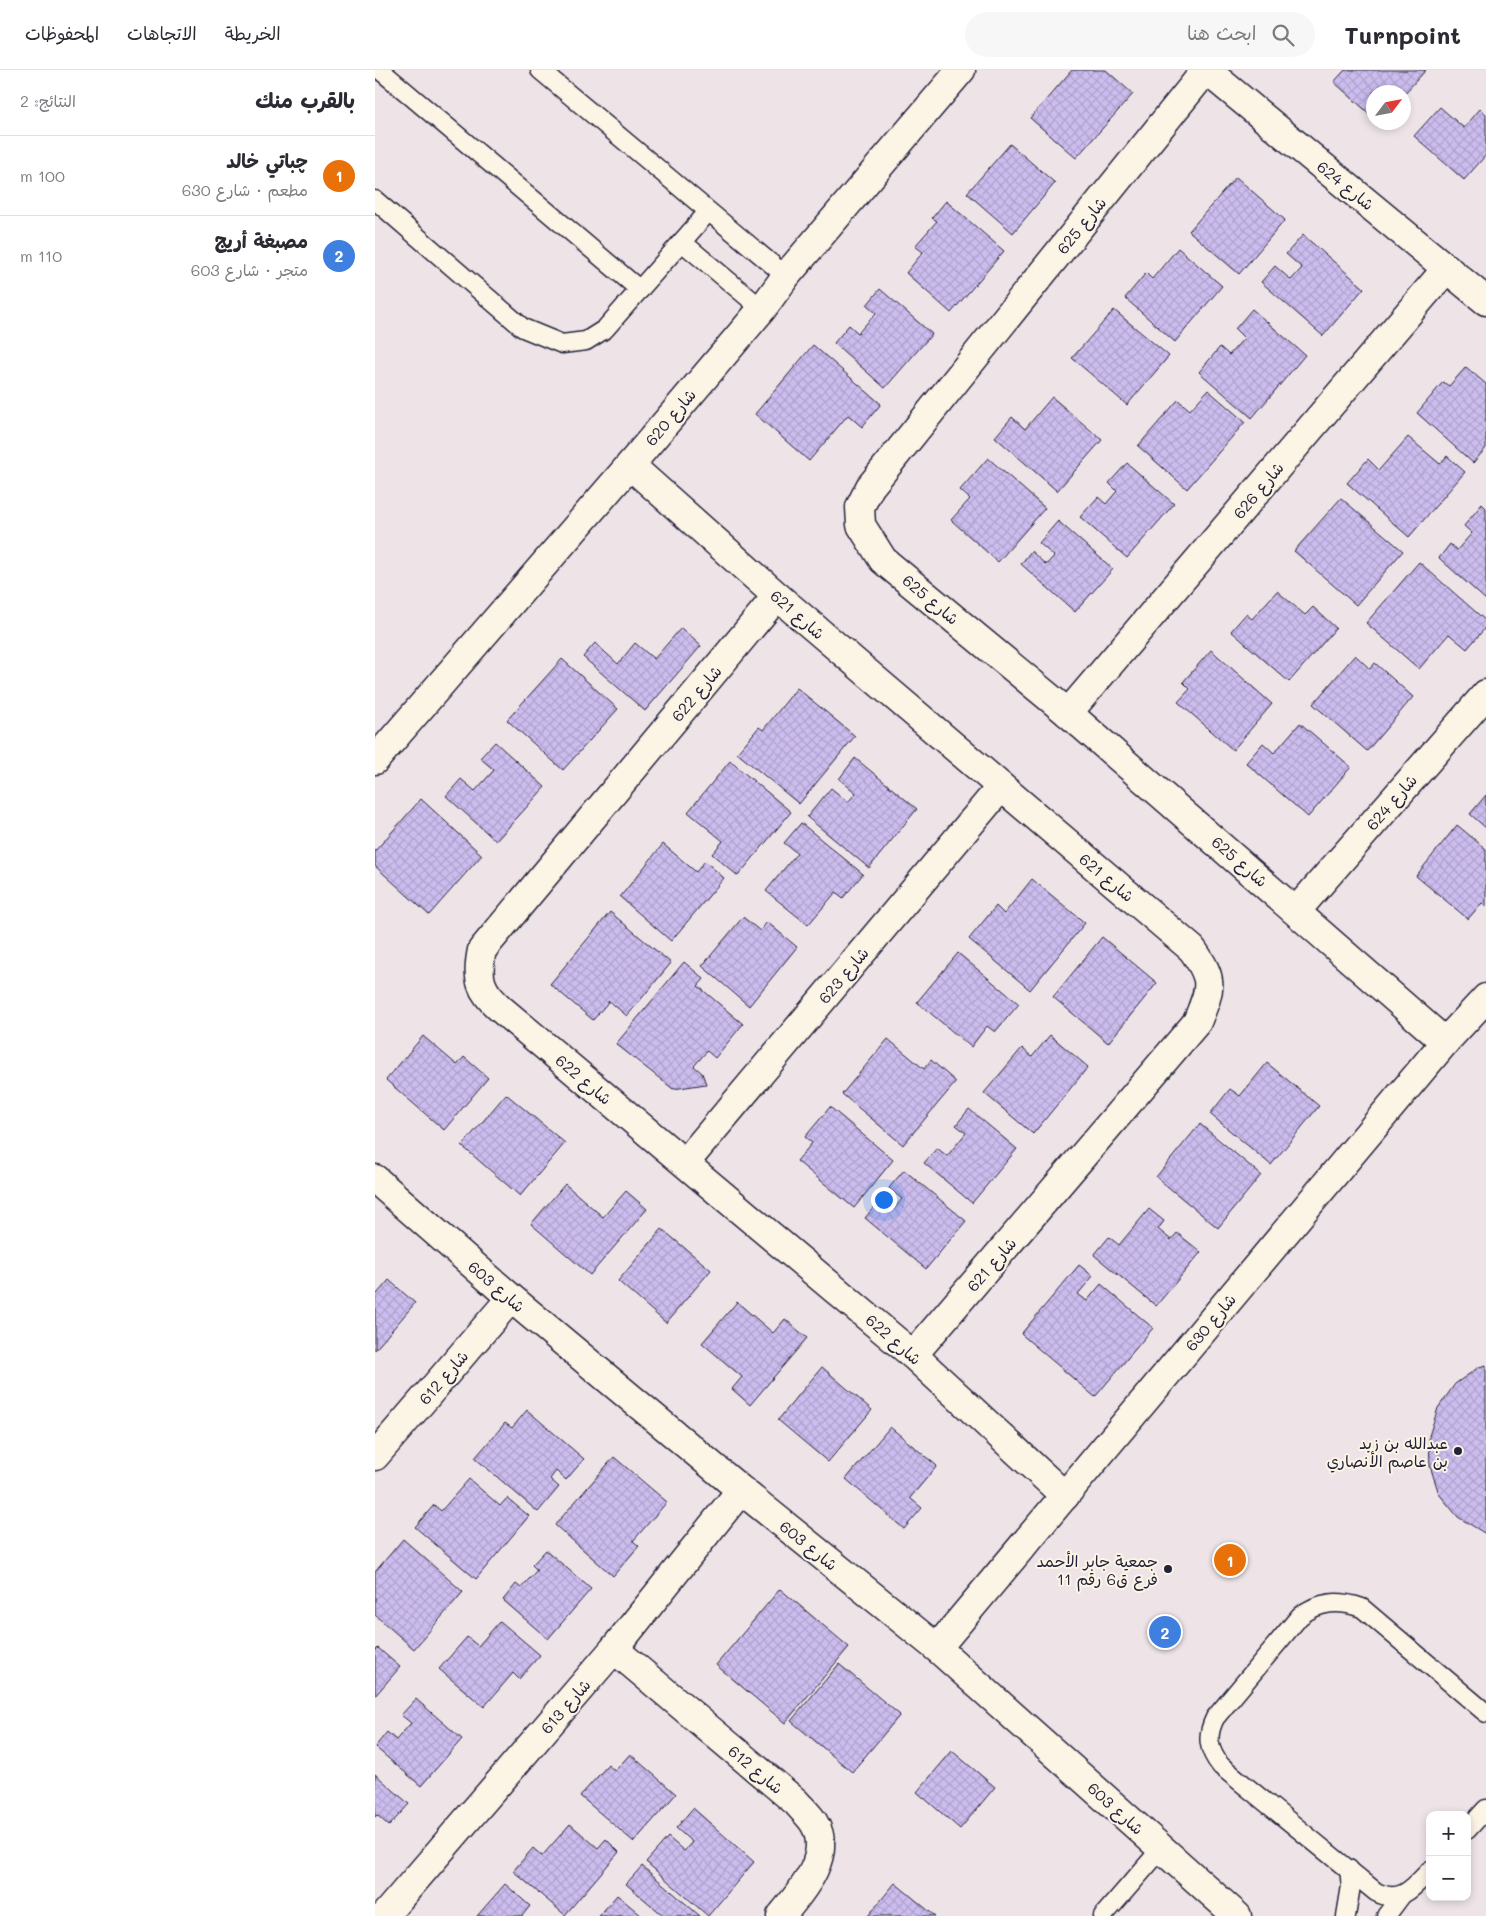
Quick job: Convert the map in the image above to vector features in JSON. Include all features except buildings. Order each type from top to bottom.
[{"type":"street","name":"شارع 620","points":[[375,760],[630,465],[762,309],[786,276],[961,70]]},
{"type":"street","name":"شارع 624","points":[[1206,70],[1486,300]]},
{"type":"street","name":"شارع 625","points":[[1206,70],[870,487],[860,507],[861,525],[883,560],[1068,713],[1297,910],[1445,1042]]},
{"type":"street","name":"شارع 626","points":[[1068,713],[1447,268]]},
{"type":"street","name":"شارع 621","points":[[630,465],[777,596],[1193,949],[1206,968],[1210,986],[1197,1022],[913,1355]]},
{"type":"street","name":"شارع 622","points":[[777,596],[482,950],[479,967],[481,982],[486,995],[913,1355],[1065,1496]]},
{"type":"street","name":"شارع 624","points":[[1297,910],[1486,694]]},
{"type":"street","name":"شارع 623","points":[[685,1163],[1001,787]]},
{"type":"street","name":"شارع 630","points":[[937,1648],[1445,1042],[1486,998]]},
{"type":"street","name":"شارع 603","points":[[375,1179],[511,1298],[741,1490],[937,1648],[1237,1916]]},
{"type":"street","name":"شارع 612","points":[[375,1455],[511,1298]]},
{"type":"street","name":"شارع 613","points":[[384,1916],[614,1649],[741,1490]]},
{"type":"street","name":"شارع 612","points":[[614,1649],[796,1802],[815,1824],[820,1847],[810,1880],[781,1916]]},
{"type":"lane","points":[[380,70],[639,290]]},
{"type":"lane","points":[[540,70],[786,276]]},
{"type":"lane","points":[[375,200],[523,328],[562,344],[586,341],[605,329],[708,212]]},
{"type":"lane","points":[[682,242],[762,309]]},
{"type":"lane","points":[[1401,1896],[1383,1895],[1221,1766],[1210,1748],[1208,1737],[1215,1718],[1300,1616],[1310,1609],[1333,1602],[1348,1603],[1362,1608],[1486,1713]]},
{"type":"lane","points":[[1471,1826],[1486,1809]]},
{"type":"lane","points":[[1103,1916],[1162,1848]]},
{"type":"lane","points":[[1346,1916],[1350,1903],[1349,1869]]},
{"type":"lane","points":[[1386,1916],[1401,1896],[1411,1891],[1426,1874]]},
{"type":"place","name":"عبدالله بن زيد بن عاصم الأنصاري","points":[[1458,1451]]},
{"type":"place","name":"چباتي خالد","points":[[1230,1560]]},
{"type":"place","name":"جمعية جابر الأحمد فرع ق6 رقم 11","points":[[1168,1569]]},
{"type":"place","name":"مصبغة أريج","points":[[1165,1632]]}]
